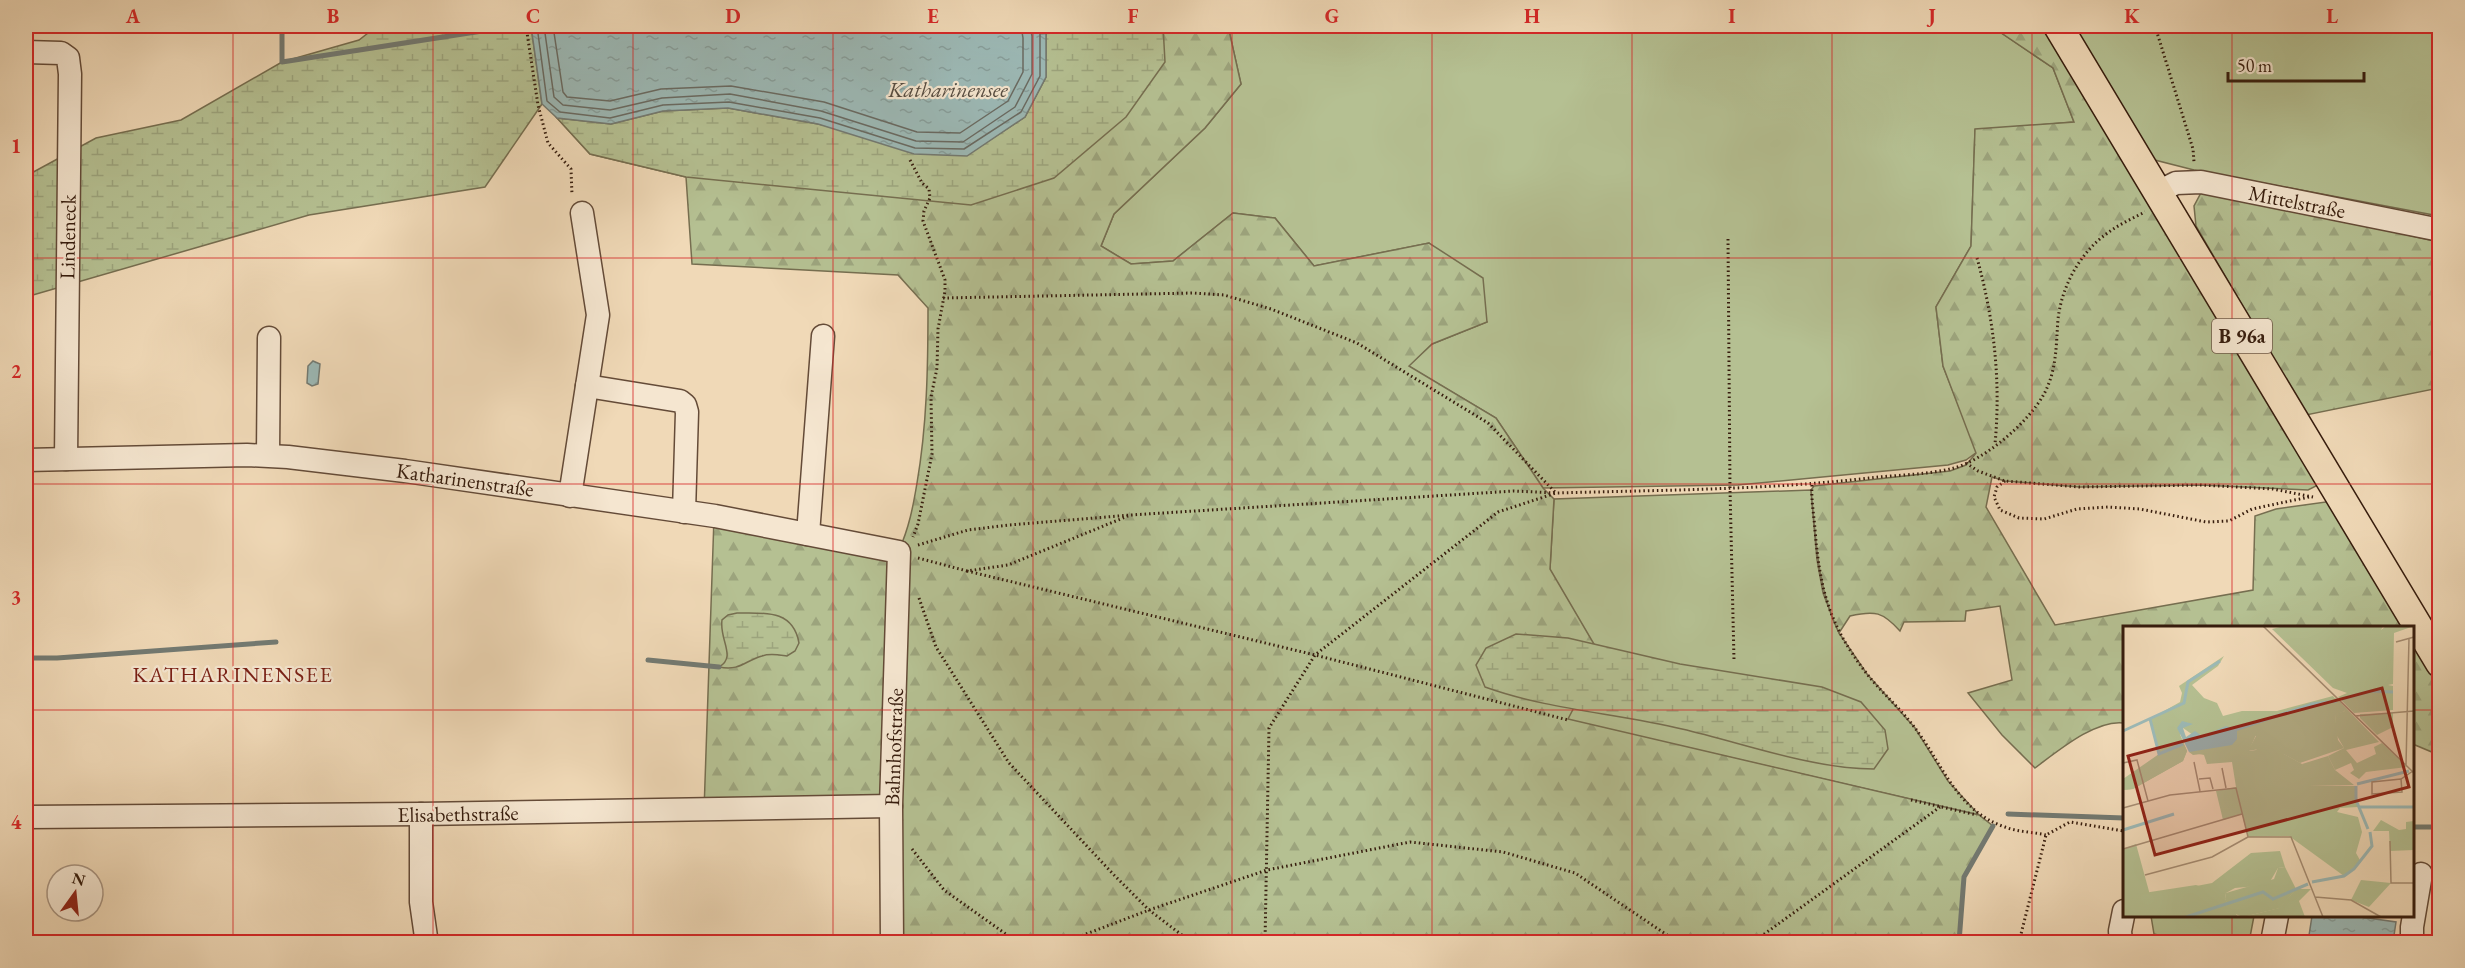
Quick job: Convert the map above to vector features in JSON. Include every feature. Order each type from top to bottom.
[{"type":"main road","name":"B 96a","points":[[2058,26],[2156,193],[2323,493],[2414,626]]},
{"type":"main road","name":"B 96a","points":[[2414,626],[2439,663]]},
{"type":"street","name":"Lindeneck","points":[[26,52],[61,53],[68,58],[70,74],[66,459]]},
{"type":"street","name":"Mittelstraße","points":[[2156,193],[2176,183],[2194,182],[2439,230]]},
{"type":"street","points":[[570,496],[598,315],[582,213]]},
{"type":"street","points":[[808,534],[823,336]]},
{"type":"street","points":[[268,455],[269,338]]},
{"type":"street","points":[[587,386],[680,401],[685,405],[687,412],[684,512]]},
{"type":"street","name":"Katharinenstraße","points":[[26,460],[268,455],[405,471],[684,512],[903,551]]},
{"type":"street","name":"Bahnhofstraße","points":[[892,942],[891,815],[903,551]]},
{"type":"street","points":[[421,814],[421,902],[426,937]]},
{"type":"street","name":"Elisabethstraße","points":[[26,816],[891,815]]},
{"type":"street","points":[[2412,942],[2412,927],[2424,873]]},
{"type":"street","points":[[2121,942],[2120,931],[2123,916]]},
{"type":"street","points":[[2272,942],[2277,917]]},
{"type":"path","points":[[526,26],[538,105],[548,143],[571,169],[572,206],[582,213]]},
{"type":"path","points":[[2155,26],[2193,149],[2194,182]]},
{"type":"path","points":[[903,551],[918,524],[932,453],[931,397],[938,361],[938,329],[945,291],[945,280],[922,216],[930,198],[929,189],[922,183],[910,160]]},
{"type":"path","points":[[903,551],[934,539],[968,530],[1131,515],[1514,491],[1556,493],[1812,485],[1950,469],[1980,458],[2024,419],[2043,395],[2054,369],[2061,307],[2067,286],[2078,262],[2108,232],[2145,212],[2156,193]]},
{"type":"path","points":[[1728,239],[1734,660]]},
{"type":"path","points":[[1977,258],[1985,288],[1997,360],[1998,407],[1995,446]]},
{"type":"path","points":[[943,298],[1193,293],[1224,295],[1271,309],[1357,343],[1488,423],[1556,493]]},
{"type":"path","points":[[1966,463],[1978,471],[2005,481],[2080,487],[2200,486],[2323,493]]},
{"type":"path","points":[[2005,481],[1997,487],[1994,497],[2000,510],[2019,518],[2044,519],[2077,509],[2108,507],[2218,522],[2229,520],[2252,509],[2323,493]]},
{"type":"path","points":[[1812,485],[1817,560],[1823,593],[1839,633],[1867,674],[1915,728],[1948,781],[1979,815]]},
{"type":"path","points":[[1265,942],[1269,728],[1314,655],[1498,512],[1556,493]]},
{"type":"path","points":[[967,571],[1014,563],[1131,515]]},
{"type":"path","points":[[903,551],[967,571],[1314,655],[1568,720]]},
{"type":"path","points":[[918,596],[936,647],[1009,763],[1149,910],[1191,942]]},
{"type":"path","points":[[1911,800],[1979,815],[2006,828],[2046,835],[2070,822],[2123,831]]},
{"type":"path","points":[[1748,942],[1755,941],[1940,807]]},
{"type":"path","points":[[891,815],[944,890],[1017,942]]},
{"type":"path","points":[[2019,942],[2046,835]]},
{"type":"path","points":[[1065,942],[1149,910],[1267,870],[1410,842],[1503,852],[1575,873],[1670,937],[1682,942]]},
{"type":"path","points":[[1670,937],[1673,942]]},
{"type":"green space","points":[[377,26],[531,26],[542,104],[485,187],[309,215],[26,297],[26,176],[96,138],[181,120],[282,62],[359,40]]},
{"type":"green space","points":[[1042,26],[1163,26],[1165,62],[1126,117],[1054,178],[971,205],[686,177],[590,154],[557,118],[611,124],[663,111],[728,108],[967,155],[1025,117],[1046,77],[1046,32]]},
{"type":"green space","points":[[1153,26],[1228,26],[1241,84],[1205,128],[1114,214],[1101,246],[1131,264],[1173,261],[1233,213],[1275,218],[1314,266],[1429,243],[1483,278],[1487,322],[1432,344],[1409,366],[1496,418],[1543,488],[1554,499],[1550,569],[1601,656],[1568,719],[1979,815],[1993,826],[1964,877],[1959,942],[891,942],[891,806],[704,811],[714,518],[899,550],[910,517],[923,439],[928,308],[898,275],[692,264],[686,177],[590,154],[557,118],[728,108],[1046,77]]},
{"type":"green space","points":[[1228,26],[1991,26],[2053,68],[2074,122],[1975,130],[1971,246],[1936,307],[1943,366],[1977,452],[1966,460],[1948,465],[1738,485],[1543,488],[1496,418],[1408,366],[1432,344],[1487,322],[1429,243],[1314,266],[1275,218],[1233,213],[1173,261],[1131,264],[1101,246],[1114,214],[1205,128],[1241,84]]},
{"type":"green space","points":[[1991,26],[2053,26],[2320,484],[2308,490],[2200,485],[2080,487],[2005,481],[1992,477],[1986,507],[2055,625],[2253,590],[2255,516],[2276,509],[2333,501],[2409,626],[2123,626],[2123,723],[2113,723],[2090,731],[2035,768],[2002,735],[1968,693],[2012,680],[2000,606],[1966,611],[1965,621],[1904,622],[1900,631],[1883,616],[1872,613],[1859,614],[1850,616],[1839,633],[1822,581],[1811,490],[1814,486],[1950,471],[1966,465],[1976,453],[1943,366],[1936,307],[1971,246],[1975,129],[2074,122],[2053,68]]},
{"type":"green space","points":[[2074,26],[2439,26],[2439,216],[2194,170],[2151,159]]},
{"type":"green space","points":[[2203,189],[2439,242],[2439,388],[2306,415],[2196,226],[2194,206]]},
{"type":"green space","points":[[1811,490],[1817,560],[1823,593],[1839,633],[1867,674],[1915,728],[1948,781],[1979,815],[1568,720],[1550,569],[1554,499]]},
{"type":"green space","points":[[737,613],[776,615],[784,619],[796,632],[799,643],[795,651],[787,656],[765,655],[732,668],[719,667],[727,658],[722,620],[728,615]]},
{"type":"green space","points":[[1516,634],[1568,638],[1680,664],[1822,687],[1861,702],[1885,730],[1888,749],[1874,769],[1826,765],[1657,724],[1534,701],[1485,687],[1476,665],[1486,648]]},
{"type":"green space","points":[[2414,634],[2439,675],[2439,755],[2415,745]]},
{"type":"green space","points":[[2151,917],[2254,917],[2250,937],[2265,941],[2186,942],[2154,934]]},
{"type":"water","name":"Katharinensee","points":[[531,26],[1042,26],[1046,32],[1046,77],[1025,117],[967,156],[914,154],[818,124],[728,108],[663,111],[611,124],[557,118],[542,104]]},
{"type":"water","points":[[313,361],[320,364],[318,384],[312,386],[307,383],[308,366]]},
{"type":"water","points":[[2312,917],[2361,917],[2396,922],[2393,942],[2308,942]]},
{"type":"waterway","points":[[282,26],[282,62],[514,26]]},
{"type":"waterway","points":[[1041,32],[1153,26]]},
{"type":"waterway","points":[[2435,26],[2440,27]]},
{"type":"waterway","points":[[26,658],[57,658],[276,642]]},
{"type":"waterway","points":[[648,660],[719,667]]},
{"type":"waterway","points":[[2008,814],[2123,818]]},
{"type":"waterway","points":[[1959,942],[1964,877],[1993,826]]},
{"type":"waterway","points":[[2414,827],[2440,827]]},
{"type":"district","name":"KATHARINENSEE","points":[[233,674]]}]
